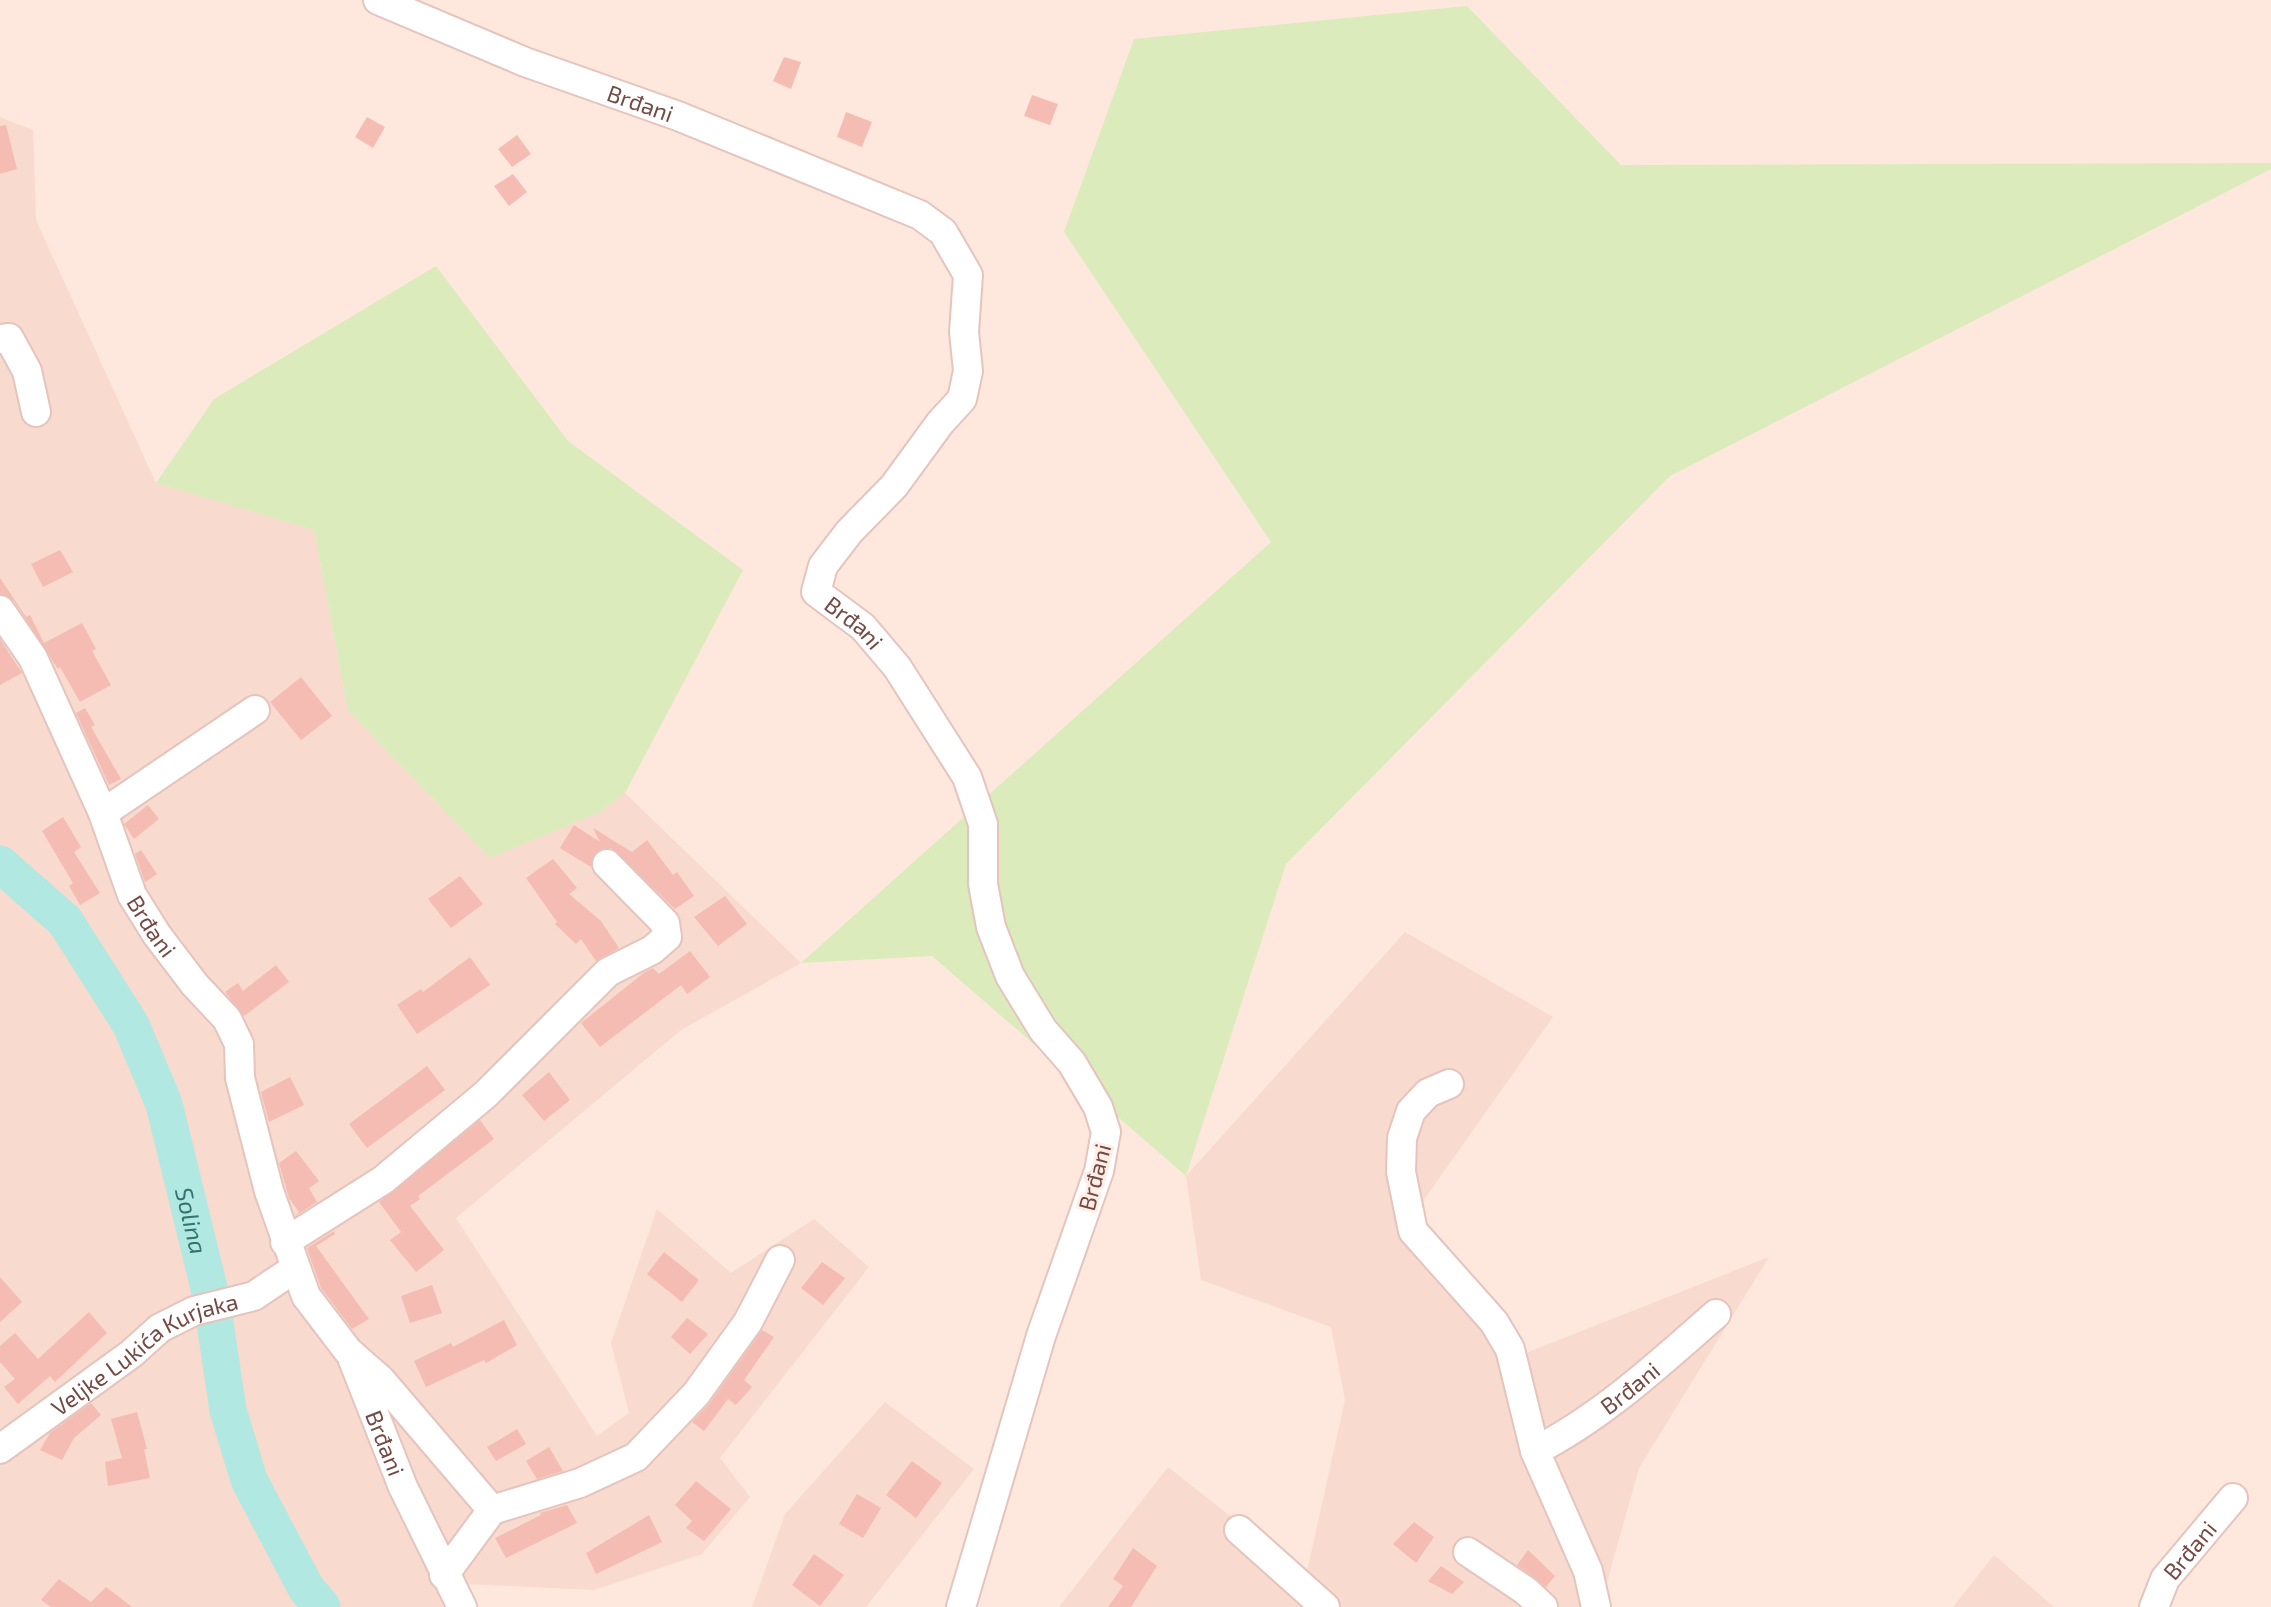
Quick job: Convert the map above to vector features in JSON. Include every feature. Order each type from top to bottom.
[{"type":"street","name":"Brđani","points":[[378,0],[525,62],[678,116],[896,208],[920,215],[943,232],[968,275],[964,332],[968,371],[961,399],[894,486],[849,532],[823,566],[816,592],[863,627],[897,667],[967,777],[983,824],[984,884],[991,927],[1010,976],[1043,1030],[1072,1063],[1098,1107],[1106,1132],[1099,1171],[1041,1336],[961,1607]]},
{"type":"street","points":[[0,339],[9,338],[27,371],[36,412]]},
{"type":"street","name":"Brđani","points":[[0,610],[33,659],[103,813],[132,895],[157,935],[195,985],[227,1018],[239,1044],[240,1078],[285,1242],[306,1296],[348,1351],[381,1380],[492,1510]]},
{"type":"street","points":[[103,813],[255,710]]},
{"type":"street","points":[[285,1242],[383,1180],[486,1094],[608,972],[652,950],[667,937],[665,923],[607,864]]},
{"type":"street","points":[[1449,1084],[1428,1093],[1411,1111],[1402,1138],[1401,1172],[1413,1231],[1494,1322],[1510,1349],[1535,1451],[1588,1571],[1596,1607]]},
{"type":"street","points":[[444,1575],[492,1510],[580,1483],[636,1457],[711,1374],[748,1322],[780,1260]]},
{"type":"street","name":"Veljke Lukića Kurjaka","points":[[0,1450],[131,1354],[160,1328],[194,1311],[254,1296],[294,1269]]},
{"type":"street","name":"Brđani","points":[[1535,1451],[1574,1431],[1653,1369],[1716,1314]]},
{"type":"street","name":"Brđani","points":[[348,1351],[404,1487],[444,1575],[462,1607]]},
{"type":"street","name":"Brđani","points":[[2154,1607],[2165,1579],[2233,1498]]},
{"type":"street","points":[[1239,1530],[1325,1607]]},
{"type":"street","points":[[1468,1552],[1526,1591],[1543,1607]]},
{"type":"shaded area","points":[[0,117],[33,130],[36,220],[156,483],[314,530],[348,711],[490,858],[600,812],[625,793],[801,963],[681,1030],[456,1218],[597,1436],[629,1413],[611,1343],[657,1209],[731,1273],[814,1219],[869,1267],[720,1458],[750,1497],[702,1554],[594,1590],[446,1583],[458,1607],[0,1607]]},
{"type":"shaded area","points":[[1405,932],[1553,1017],[1404,1228],[1521,1355],[1769,1257],[1639,1468],[1600,1607],[1059,1607],[1168,1467],[1306,1576],[1345,1400],[1331,1327],[1201,1280],[1186,1176]]},
{"type":"shaded area","points":[[885,1402],[974,1469],[866,1607],[752,1607],[785,1514]]},
{"type":"shaded area","points":[[1994,1555],[2054,1607],[1953,1607]]},
{"type":"green space","points":[[1467,6],[1621,165],[2271,163],[2271,169],[1670,476],[1286,864],[1186,1176],[932,956],[801,963],[1271,542],[1064,232],[1134,39]]},
{"type":"green space","points":[[436,266],[568,441],[743,570],[625,793],[600,812],[490,858],[348,711],[314,530],[156,483],[214,399]]},
{"type":"building","points":[[784,57],[801,62],[791,89],[773,81]]},
{"type":"building","points":[[1032,95],[1058,104],[1050,125],[1024,116]]},
{"type":"building","points":[[846,112],[872,122],[862,147],[837,137]]},
{"type":"building","points":[[367,117],[385,127],[373,148],[355,137]]},
{"type":"building","points":[[6,125],[17,169],[0,174],[0,126]]},
{"type":"building","points":[[517,135],[531,154],[512,167],[498,149]]},
{"type":"building","points":[[513,174],[527,192],[509,206],[494,186]]},
{"type":"building","points":[[60,550],[73,572],[43,587],[31,564]]},
{"type":"building","points":[[0,578],[26,617],[30,615],[44,643],[82,623],[96,649],[92,651],[111,685],[80,702],[60,667],[58,669],[14,601],[0,594]]},
{"type":"building","points":[[0,639],[22,673],[0,685]]},
{"type":"building","points":[[301,677],[332,716],[301,740],[270,702]]},
{"type":"building","points":[[85,708],[95,725],[91,727],[121,779],[109,785],[76,713]]},
{"type":"building","points":[[148,805],[159,819],[134,839],[124,824]]},
{"type":"building","points":[[63,817],[81,847],[74,852],[100,893],[80,905],[69,886],[73,883],[42,831]]},
{"type":"building","points":[[574,825],[600,842],[593,828],[632,852],[647,840],[673,875],[677,872],[694,896],[675,909],[611,848],[596,852],[591,867],[560,848]]},
{"type":"building","points":[[141,850],[157,874],[145,882],[135,854]]},
{"type":"building","points":[[553,859],[577,888],[569,894],[601,921],[619,948],[596,961],[581,939],[576,944],[555,924],[557,922],[526,878]]},
{"type":"building","points":[[460,876],[483,904],[451,928],[428,899]]},
{"type":"building","points":[[725,896],[747,924],[718,946],[694,917]]},
{"type":"building","points":[[690,951],[710,977],[687,994],[681,985],[600,1047],[581,1023],[645,972],[653,968],[659,974]]},
{"type":"building","points":[[470,957],[490,985],[417,1034],[397,1005],[421,989],[423,992]]},
{"type":"building","points":[[276,965],[289,982],[244,1016],[225,992],[238,983],[243,991]]},
{"type":"building","points":[[427,1066],[445,1090],[367,1148],[349,1124]]},
{"type":"building","points":[[549,1072],[570,1100],[544,1121],[522,1095]]},
{"type":"building","points":[[290,1077],[304,1105],[269,1122],[261,1092]]},
{"type":"building","points":[[480,1120],[494,1139],[418,1196],[420,1199],[410,1206],[444,1250],[416,1272],[390,1240],[401,1232],[379,1202]]},
{"type":"building","points":[[296,1151],[319,1181],[309,1188],[317,1202],[295,1216],[299,1212],[289,1198],[279,1163]]},
{"type":"building","points":[[334,1231],[335,1234],[316,1246],[369,1319],[352,1329],[321,1288],[307,1248]]},
{"type":"building","points":[[664,1252],[699,1280],[682,1302],[647,1274]]},
{"type":"building","points":[[822,1262],[845,1278],[823,1305],[801,1288]]},
{"type":"building","points":[[0,1277],[22,1302],[0,1322]]},
{"type":"building","points":[[432,1285],[442,1313],[410,1323],[401,1296]]},
{"type":"building","points":[[89,1312],[107,1333],[55,1382],[50,1376],[18,1404],[4,1387],[15,1379],[0,1362],[0,1346],[15,1333],[38,1359]]},
{"type":"building","points":[[687,1318],[708,1334],[690,1354],[671,1337]]},
{"type":"building","points":[[504,1320],[517,1345],[486,1363],[484,1360],[426,1387],[414,1361],[451,1343],[453,1347]]},
{"type":"building","points":[[762,1330],[774,1337],[744,1380],[752,1387],[736,1405],[728,1399],[704,1431],[692,1422],[709,1404]]},
{"type":"building","points":[[91,1403],[101,1415],[74,1438],[62,1460],[40,1450],[50,1433]]},
{"type":"building","points":[[137,1412],[147,1449],[144,1449],[150,1478],[108,1486],[105,1462],[122,1458],[111,1419]]},
{"type":"building","points":[[517,1429],[526,1444],[496,1461],[487,1447]]},
{"type":"building","points":[[549,1447],[563,1471],[537,1479],[526,1461]]},
{"type":"building","points":[[912,1461],[942,1483],[916,1518],[886,1495]]},
{"type":"building","points":[[696,1481],[731,1509],[704,1541],[686,1528],[692,1521],[675,1505]]},
{"type":"building","points":[[857,1494],[881,1508],[863,1538],[839,1524]]},
{"type":"building","points":[[567,1505],[577,1523],[506,1558],[495,1538],[541,1515],[540,1513]]},
{"type":"building","points":[[649,1515],[662,1542],[596,1574],[586,1553]]},
{"type":"building","points":[[1414,1522],[1434,1537],[1416,1563],[1393,1544]]},
{"type":"building","points":[[1133,1548],[1157,1566],[1131,1607],[1108,1607],[1123,1586],[1113,1579]]},
{"type":"building","points":[[1528,1550],[1555,1576],[1546,1587],[1517,1565]]},
{"type":"building","points":[[814,1554],[844,1575],[820,1606],[792,1585]]},
{"type":"building","points":[[1441,1566],[1464,1582],[1452,1594],[1428,1581]]},
{"type":"building","points":[[59,1579],[91,1602],[106,1587],[132,1607],[51,1607],[41,1600]]},
{"type":"waterway","name":"Solina","points":[[0,864],[65,921],[131,1025],[164,1104],[211,1296],[228,1410],[249,1480],[306,1588],[322,1607]]}]
